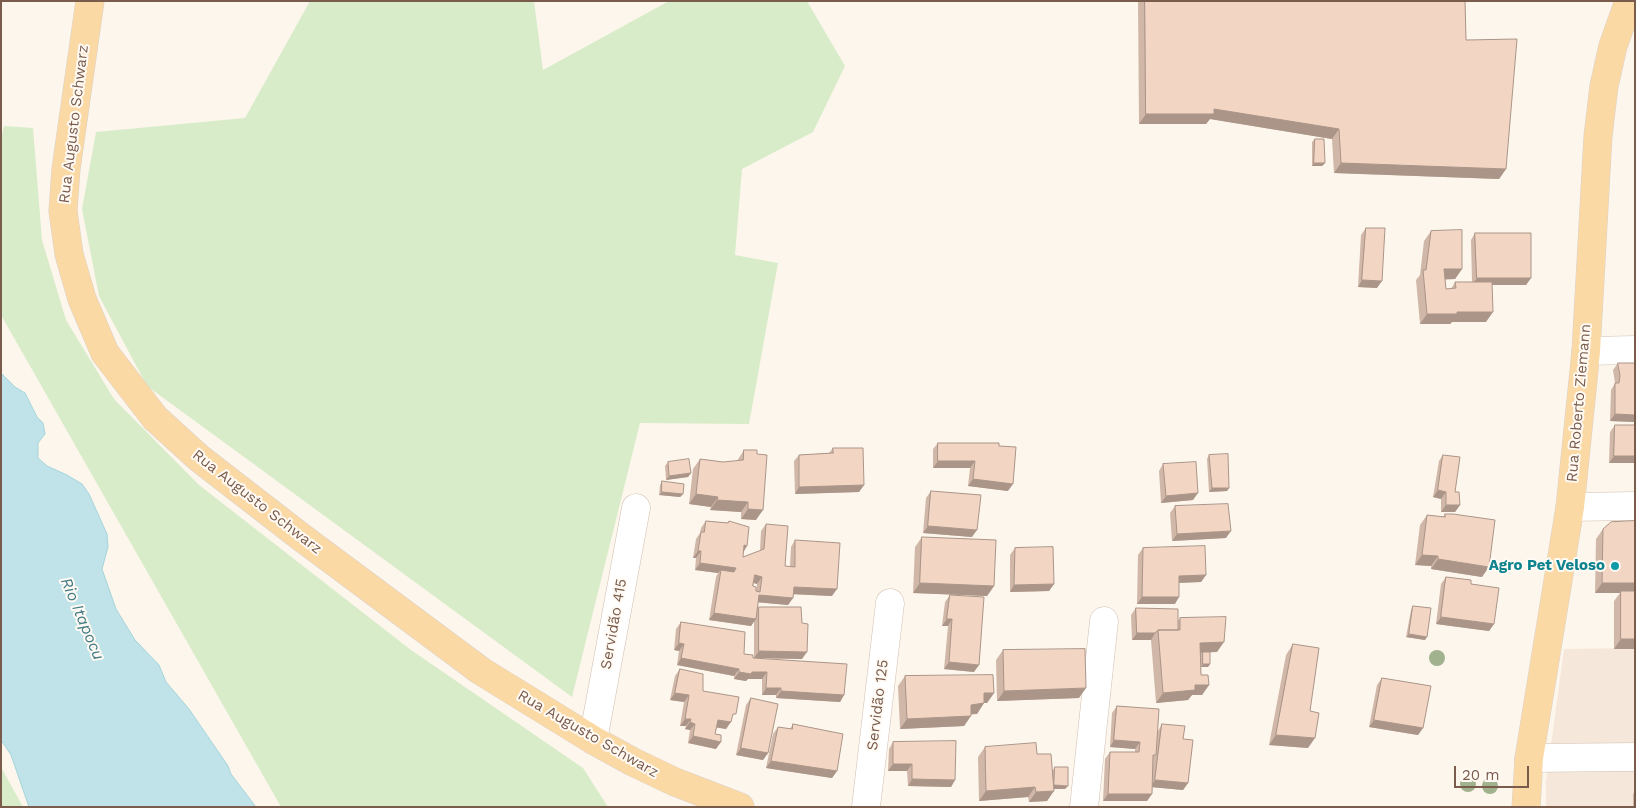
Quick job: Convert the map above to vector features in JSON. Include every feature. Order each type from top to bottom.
[{"type":"main road","name":"Rua Augusto Schwarz","points":[[90,1],[67,159],[63,211],[69,254],[82,299],[105,352],[155,418],[199,458],[481,672],[593,740],[675,782],[740,807]]},
{"type":"main road","name":"Rua Roberto Ziemann","points":[[1526,807],[1529,758],[1570,507],[1586,351],[1598,136],[1604,86],[1613,46],[1629,1]]},
{"type":"street","points":[[1586,351],[1635,350]]},
{"type":"street","points":[[1570,507],[1635,506]]},
{"type":"street","name":"Servidão 415","points":[[593,740],[636,508]]},
{"type":"street","name":"Servidão 125","points":[[852,807],[883,612],[866,807]]},
{"type":"street","points":[[1084,807],[1104,621]]},
{"type":"street","points":[[1529,758],[1635,757]]},
{"type":"shaded area","points":[[1635,648],[1635,807],[1546,807],[1546,782],[1564,649]]},
{"type":"green space","points":[[310,1],[534,1],[543,70],[669,1],[807,1],[845,66],[813,132],[742,169],[735,255],[778,263],[749,424],[640,423],[572,697],[147,386],[99,296],[82,209],[96,132],[245,118]]},
{"type":"green space","points":[[4,126],[33,128],[42,240],[66,320],[114,399],[199,485],[411,650],[583,768],[608,807],[281,807],[1,315],[1,138]]},
{"type":"green space","points":[[1,767],[23,807],[1,807]]},
{"type":"water","name":"Rio Itapocu","points":[[1,373],[15,387],[25,393],[37,417],[43,423],[45,434],[38,443],[38,458],[47,466],[82,484],[89,494],[107,534],[108,547],[102,569],[116,609],[135,640],[159,665],[166,682],[189,709],[228,766],[231,774],[256,807],[29,807],[11,755],[1,740]]},
{"type":"building","points":[[1145,1],[1465,1],[1466,40],[1517,39],[1506,169],[1341,163],[1339,129],[1214,109],[1214,114],[1146,114]]},
{"type":"building","points":[[1315,139],[1324,139],[1325,163],[1314,163]]},
{"type":"building","points":[[1366,228],[1385,228],[1382,281],[1362,280]]},
{"type":"building","points":[[1462,230],[1462,269],[1444,269],[1446,289],[1456,288],[1455,282],[1492,282],[1493,312],[1427,314],[1423,270],[1426,270],[1431,231]]},
{"type":"building","points":[[1475,233],[1531,233],[1531,278],[1477,278]]},
{"type":"building","points":[[1618,363],[1635,363],[1635,415],[1615,414],[1615,383],[1619,383],[1620,376]]},
{"type":"building","points":[[1615,425],[1635,425],[1635,456],[1614,456]]},
{"type":"building","points":[[938,443],[999,443],[999,446],[1016,447],[1013,484],[973,479],[975,461],[938,461]]},
{"type":"building","points":[[833,448],[863,448],[864,485],[799,487],[799,455],[833,453]]},
{"type":"building","points":[[744,450],[757,450],[757,454],[767,455],[763,510],[748,509],[748,502],[717,500],[718,497],[696,494],[700,459],[723,462],[743,460]]},
{"type":"building","points":[[1228,454],[1229,488],[1212,488],[1209,455]]},
{"type":"building","points":[[1443,455],[1460,457],[1455,492],[1459,492],[1460,505],[1446,505],[1446,492],[1438,490]]},
{"type":"building","points":[[689,459],[691,473],[669,476],[668,462]]},
{"type":"building","points":[[1196,462],[1198,493],[1166,496],[1163,464]]},
{"type":"building","points":[[662,481],[684,484],[683,494],[662,492]]},
{"type":"building","points":[[931,491],[981,495],[977,530],[928,526]]},
{"type":"building","points":[[1228,504],[1231,531],[1177,534],[1175,506]]},
{"type":"building","points":[[1445,514],[1495,520],[1489,567],[1438,559],[1438,556],[1422,555],[1427,515],[1445,517]]},
{"type":"building","points":[[706,521],[728,523],[729,521],[749,527],[747,546],[744,545],[743,557],[764,549],[766,524],[788,526],[785,566],[795,567],[795,540],[840,543],[837,589],[794,587],[793,598],[759,595],[756,619],[714,613],[721,570],[734,572],[736,568],[700,563],[701,551],[698,551],[701,532],[704,532]],"holes":[[[755,575],[762,577],[760,592],[756,591],[756,587],[753,586]]]},
{"type":"building","name":"Agro Pet Veloso","points":[[1635,521],[1635,583],[1602,583],[1603,529],[1611,522]]},
{"type":"building","points":[[922,537],[996,540],[994,586],[920,583]]},
{"type":"building","points":[[1205,546],[1206,575],[1179,576],[1179,597],[1142,597],[1143,548]]},
{"type":"building","points":[[1053,547],[1054,584],[1014,585],[1015,548]]},
{"type":"building","points":[[1446,577],[1471,580],[1471,584],[1499,588],[1494,624],[1441,617]]},
{"type":"building","points":[[1621,591],[1635,591],[1635,639],[1621,639]]},
{"type":"building","points":[[950,595],[984,597],[979,665],[949,662],[952,619],[947,619]]},
{"type":"building","points":[[1413,606],[1431,608],[1427,637],[1409,634]]},
{"type":"building","points":[[759,607],[801,607],[802,623],[808,624],[807,652],[759,651]]},
{"type":"building","points":[[1136,608],[1178,609],[1178,630],[1137,633]]},
{"type":"building","points":[[1226,617],[1224,642],[1200,643],[1201,675],[1208,675],[1209,685],[1195,685],[1195,690],[1163,693],[1158,630],[1180,630],[1180,618]]},
{"type":"building","points":[[681,622],[745,632],[744,654],[753,655],[753,658],[847,664],[844,695],[781,691],[781,688],[766,688],[767,672],[752,672],[751,674],[739,672],[739,669],[681,658],[684,644],[679,643]]},
{"type":"building","points":[[1293,644],[1319,648],[1310,711],[1319,713],[1315,738],[1276,735]]},
{"type":"building","points":[[1085,649],[1086,688],[1004,691],[1003,650]]},
{"type":"building","points":[[1203,652],[1210,652],[1210,664],[1203,664]]},
{"type":"building","points":[[680,669],[703,674],[703,691],[739,697],[736,714],[733,714],[731,722],[718,720],[715,734],[721,735],[721,742],[693,736],[695,724],[690,722],[691,719],[685,719],[689,695],[675,693]]},
{"type":"building","points":[[993,675],[994,693],[984,693],[984,703],[971,705],[971,716],[907,719],[905,676]]},
{"type":"building","points":[[1382,678],[1431,686],[1423,728],[1374,720]]},
{"type":"building","points":[[751,698],[778,704],[768,753],[741,748]]},
{"type":"building","points":[[1117,706],[1159,709],[1156,755],[1153,755],[1152,794],[1108,794],[1110,752],[1139,752],[1140,742],[1114,740]]},
{"type":"building","points":[[793,724],[843,734],[837,771],[771,761],[778,727],[792,729]]},
{"type":"building","points":[[1162,724],[1185,726],[1183,739],[1193,740],[1188,783],[1155,780]]},
{"type":"building","points":[[956,741],[955,780],[912,779],[912,764],[893,764],[893,742]]},
{"type":"building","points":[[1036,743],[1037,754],[1051,754],[1054,791],[1036,792],[1035,787],[986,791],[985,747]]},
{"type":"building","points":[[1055,767],[1068,767],[1068,786],[1054,785]]},
{"type":"place","name":"Agro Pet Veloso","points":[[1615,566]]}]
